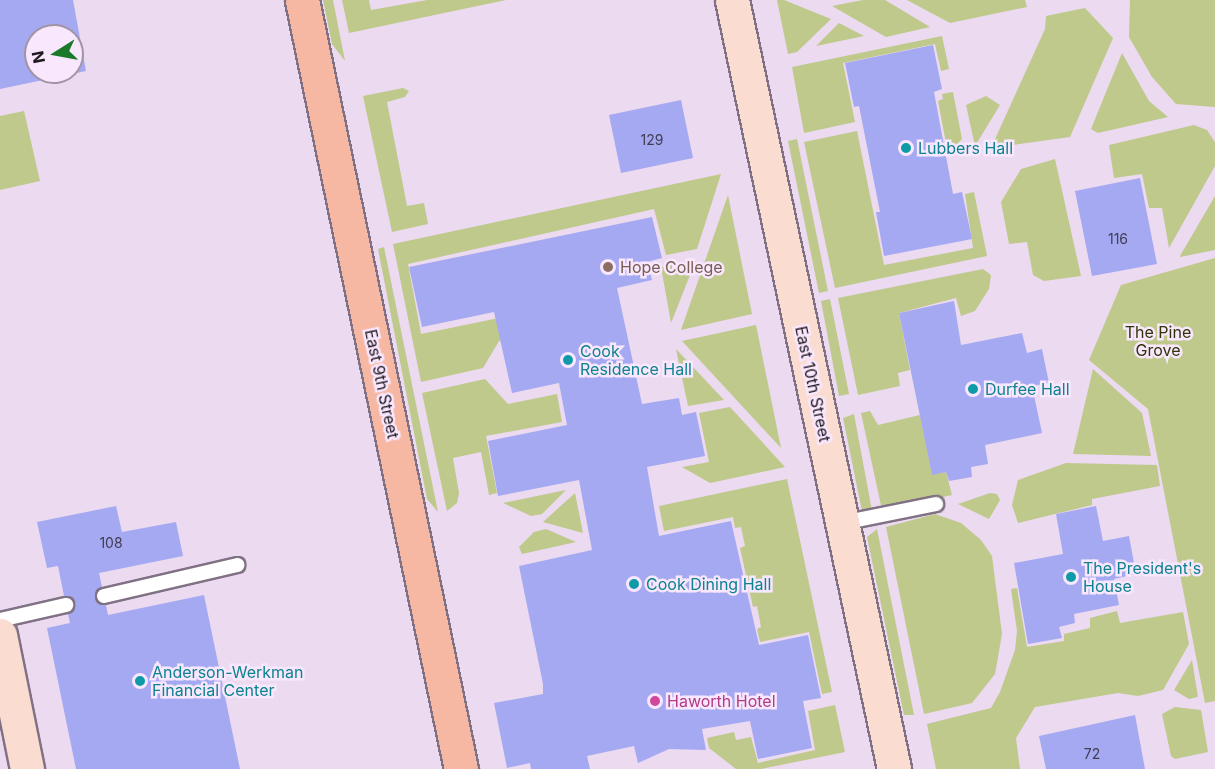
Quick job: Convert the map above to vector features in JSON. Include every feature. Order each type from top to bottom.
[{"type":"main road","name":"East 9th Street","points":[[302,0],[461,769]]},
{"type":"street","name":"East 10th Street","points":[[732,0],[894,769]]},
{"type":"street","points":[[0,635],[27,769]]},
{"type":"lane","points":[[842,523],[936,504]]},
{"type":"lane","points":[[104,596],[237,565]]},
{"type":"lane","points":[[0,620],[66,605]]},
{"type":"green space","points":[[323,0],[333,0],[345,61],[332,44]]},
{"type":"green space","points":[[342,0],[369,0],[371,10],[427,0],[506,0],[349,33]]},
{"type":"green space","points":[[777,0],[784,0],[831,19],[797,52],[788,54]]},
{"type":"green space","points":[[863,0],[885,0],[930,27],[886,37],[832,6]]},
{"type":"green space","points":[[907,0],[1025,0],[1027,7],[950,23]]},
{"type":"green space","points":[[1130,0],[1215,0],[1215,107],[1176,104],[1152,77],[1129,37]]},
{"type":"green space","points":[[1085,8],[1113,38],[1070,137],[991,148],[1045,29],[1046,16]]},
{"type":"green space","points":[[839,23],[864,36],[816,46]]},
{"type":"green space","points":[[942,36],[949,69],[941,71],[935,44],[843,63],[855,122],[804,133],[792,67]]},
{"type":"green space","points":[[1122,53],[1149,101],[1168,117],[1098,133],[1091,129]]},
{"type":"green space","points":[[403,88],[409,91],[405,97],[387,102],[407,206],[424,203],[428,224],[392,232],[363,96]]},
{"type":"green space","points":[[953,92],[962,139],[948,154],[938,101],[943,99],[942,94]]},
{"type":"green space","points":[[986,96],[1000,105],[975,146],[966,105]]},
{"type":"green space","points":[[24,111],[40,181],[0,190],[0,116]]},
{"type":"green space","points":[[1194,125],[1207,130],[1215,142],[1215,166],[1169,248],[1162,208],[1149,208],[1142,174],[1114,178],[1109,145]]},
{"type":"green space","points":[[857,131],[884,265],[973,248],[965,194],[974,192],[987,256],[835,288],[804,142]]},
{"type":"green space","points":[[797,139],[828,291],[819,293],[788,141]]},
{"type":"green space","points":[[1055,159],[1081,276],[1044,281],[1033,275],[1027,242],[1009,244],[1001,202],[1021,169]]},
{"type":"green space","points":[[721,174],[697,249],[666,255],[654,209],[408,264],[421,334],[543,309],[548,331],[499,341],[483,368],[421,382],[393,244]]},
{"type":"green space","points":[[728,195],[752,314],[681,330]]},
{"type":"green space","points":[[1215,196],[1215,250],[1180,257],[1180,256]]},
{"type":"green space","points":[[384,247],[438,512],[427,499],[378,249]]},
{"type":"green space","name":"The Pine Grove","points":[[1215,258],[1215,701],[1205,703],[1148,409],[1089,360],[1121,285]]},
{"type":"green space","points":[[696,260],[671,323],[661,267]]},
{"type":"green space","points":[[983,269],[991,275],[989,289],[975,311],[961,316],[956,298],[899,313],[910,370],[898,373],[900,386],[858,395],[838,298]]},
{"type":"green space","points":[[830,299],[849,394],[839,396],[821,301]]},
{"type":"green space","points":[[756,325],[781,448],[682,341]]},
{"type":"green space","points":[[676,349],[724,400],[688,406]]},
{"type":"green space","points":[[1093,369],[1142,413],[1151,456],[1073,454]]},
{"type":"green space","points":[[485,379],[508,404],[557,394],[562,422],[486,436],[497,493],[489,495],[481,452],[453,458],[459,493],[457,503],[447,511],[422,393]]},
{"type":"green space","points":[[730,407],[785,467],[710,483],[682,467],[709,462],[699,413]]},
{"type":"green space","points":[[870,411],[878,425],[920,415],[932,474],[946,472],[952,495],[882,510],[861,413]]},
{"type":"green space","points":[[854,414],[872,511],[862,511],[843,418]]},
{"type":"green space","points":[[1066,463],[1157,465],[1160,486],[1092,499],[1092,505],[1018,523],[1012,505],[1018,480]]},
{"type":"green space","points":[[787,479],[832,692],[822,694],[809,632],[760,642],[757,629],[761,627],[757,606],[753,607],[740,548],[745,546],[741,527],[735,528],[733,517],[664,531],[659,506]]},
{"type":"green space","points":[[566,490],[542,514],[531,516],[503,503]]},
{"type":"green space","points":[[575,493],[583,533],[543,522]]},
{"type":"green space","points":[[990,493],[997,494],[1000,500],[989,519],[958,504]]},
{"type":"green space","points":[[935,514],[961,523],[981,540],[992,556],[1002,634],[995,674],[972,703],[924,714],[886,527]]},
{"type":"green space","points":[[546,529],[576,542],[522,554],[519,547],[534,532]]},
{"type":"green space","points":[[877,529],[914,715],[904,715],[867,537]]},
{"type":"green space","points":[[1017,588],[1027,647],[1064,641],[1064,634],[1090,628],[1090,618],[1117,611],[1120,623],[1183,612],[1189,644],[1163,690],[1138,696],[1118,693],[1035,707],[1016,738],[1020,769],[936,769],[927,724],[991,708],[1000,692],[1015,650],[1017,631],[1011,589]]},
{"type":"green space","points":[[1192,660],[1198,697],[1189,699],[1174,690]]},
{"type":"green space","points":[[835,705],[845,752],[761,769],[736,769],[709,748],[707,738],[734,732],[736,740],[751,737],[758,763],[815,750],[808,711]]},
{"type":"green space","points":[[1175,707],[1201,710],[1208,752],[1175,759],[1171,756],[1162,714]]},
{"type":"building","points":[[0,0],[73,0],[77,24],[24,24],[24,84],[0,89]]},
{"type":"building","name":"Lubbers Hall","points":[[933,45],[942,89],[934,92],[953,194],[962,192],[972,239],[884,256],[876,212],[880,212],[859,106],[854,107],[845,63]]},
{"type":"building","points":[[681,100],[693,158],[621,173],[609,115]]},
{"type":"building","points":[[1140,178],[1157,264],[1092,276],[1075,191]]},
{"type":"building","points":[[652,217],[662,258],[647,262],[652,280],[617,288],[642,404],[679,398],[682,415],[696,412],[705,456],[647,467],[659,536],[731,521],[759,645],[808,635],[821,698],[803,701],[812,748],[758,759],[750,721],[702,729],[706,750],[669,749],[638,763],[634,746],[587,756],[590,769],[531,769],[530,763],[507,768],[494,703],[543,694],[543,684],[519,566],[592,550],[579,480],[498,496],[488,441],[567,425],[559,383],[512,393],[494,312],[422,327],[409,267]]},
{"type":"building","name":"Durfee Hall","points":[[954,301],[961,345],[1022,333],[1027,353],[1042,349],[1049,383],[1032,386],[1042,433],[985,445],[988,464],[971,467],[972,477],[949,481],[946,472],[932,475],[899,313]]},
{"type":"building","name":"Anderson-Werkman Financial Center","points":[[116,506],[122,532],[176,522],[183,556],[99,573],[102,587],[95,599],[106,605],[108,615],[204,595],[240,769],[76,769],[47,628],[70,623],[68,614],[75,604],[64,596],[58,566],[47,568],[37,522]]},
{"type":"building","name":"The President's House","points":[[1096,506],[1103,541],[1129,536],[1136,574],[1114,579],[1119,605],[1074,614],[1075,623],[1059,627],[1062,638],[1028,644],[1014,563],[1063,554],[1056,514]]},
{"type":"building","points":[[1135,715],[1145,769],[1046,769],[1039,736]]},
{"type":"place","name":"Lubbers Hall","points":[[906,148]]},
{"type":"place","name":"Hope College","points":[[608,267]]},
{"type":"place","name":"Cook Residence Hall","points":[[568,360]]},
{"type":"place","name":"Durfee Hall","points":[[973,389]]},
{"type":"place","name":"The President's House","points":[[1071,577]]},
{"type":"place","name":"Cook Dining Hall","points":[[634,584]]},
{"type":"place","name":"Anderson-Werkman Financial Center","points":[[140,681]]},
{"type":"place","name":"Haworth Hotel","points":[[655,701]]}]
